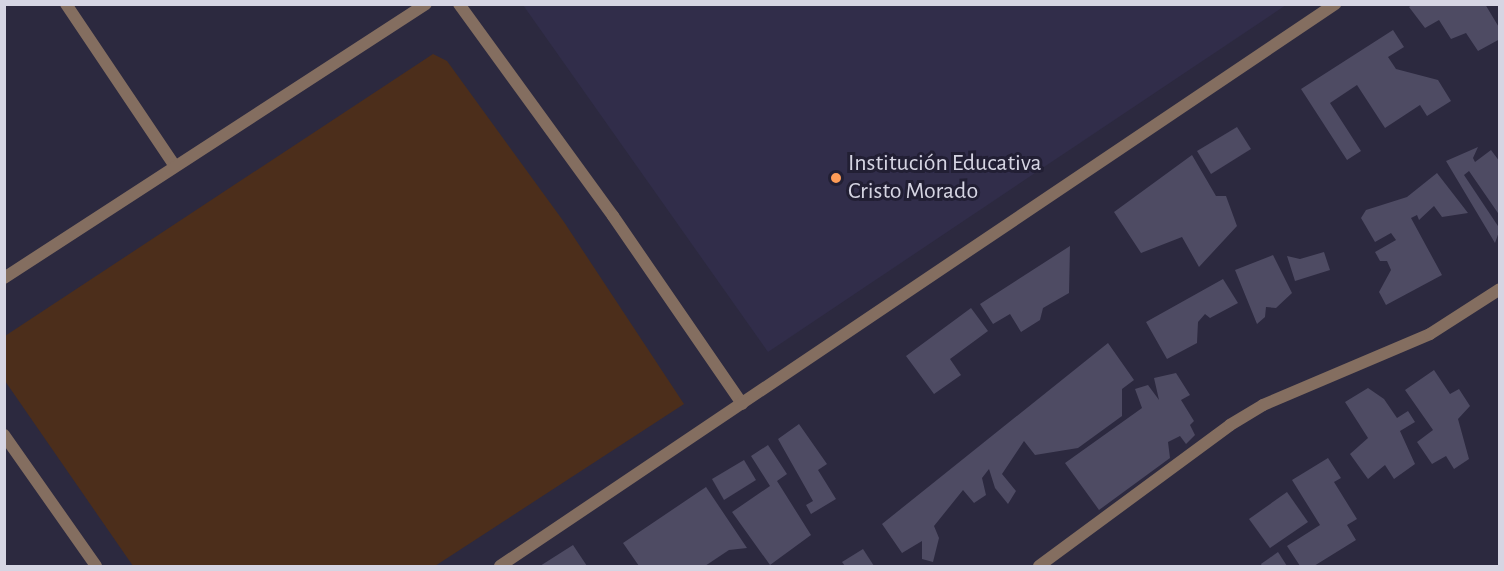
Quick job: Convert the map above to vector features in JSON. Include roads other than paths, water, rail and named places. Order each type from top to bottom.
[{"type":"street","points":[[66,4],[175,166]]},
{"type":"street","points":[[4,278],[426,4]]},
{"type":"street","points":[[459,4],[613,216],[742,404]]},
{"type":"street","points":[[500,567],[1335,4]]},
{"type":"street","points":[[1039,567],[1230,424],[1263,405],[1430,334],[1500,289]]},
{"type":"street","points":[[4,435],[96,567]]},
{"type":"place","name":"Institución Educativa Cristo Morado","points":[[836,178]]}]
